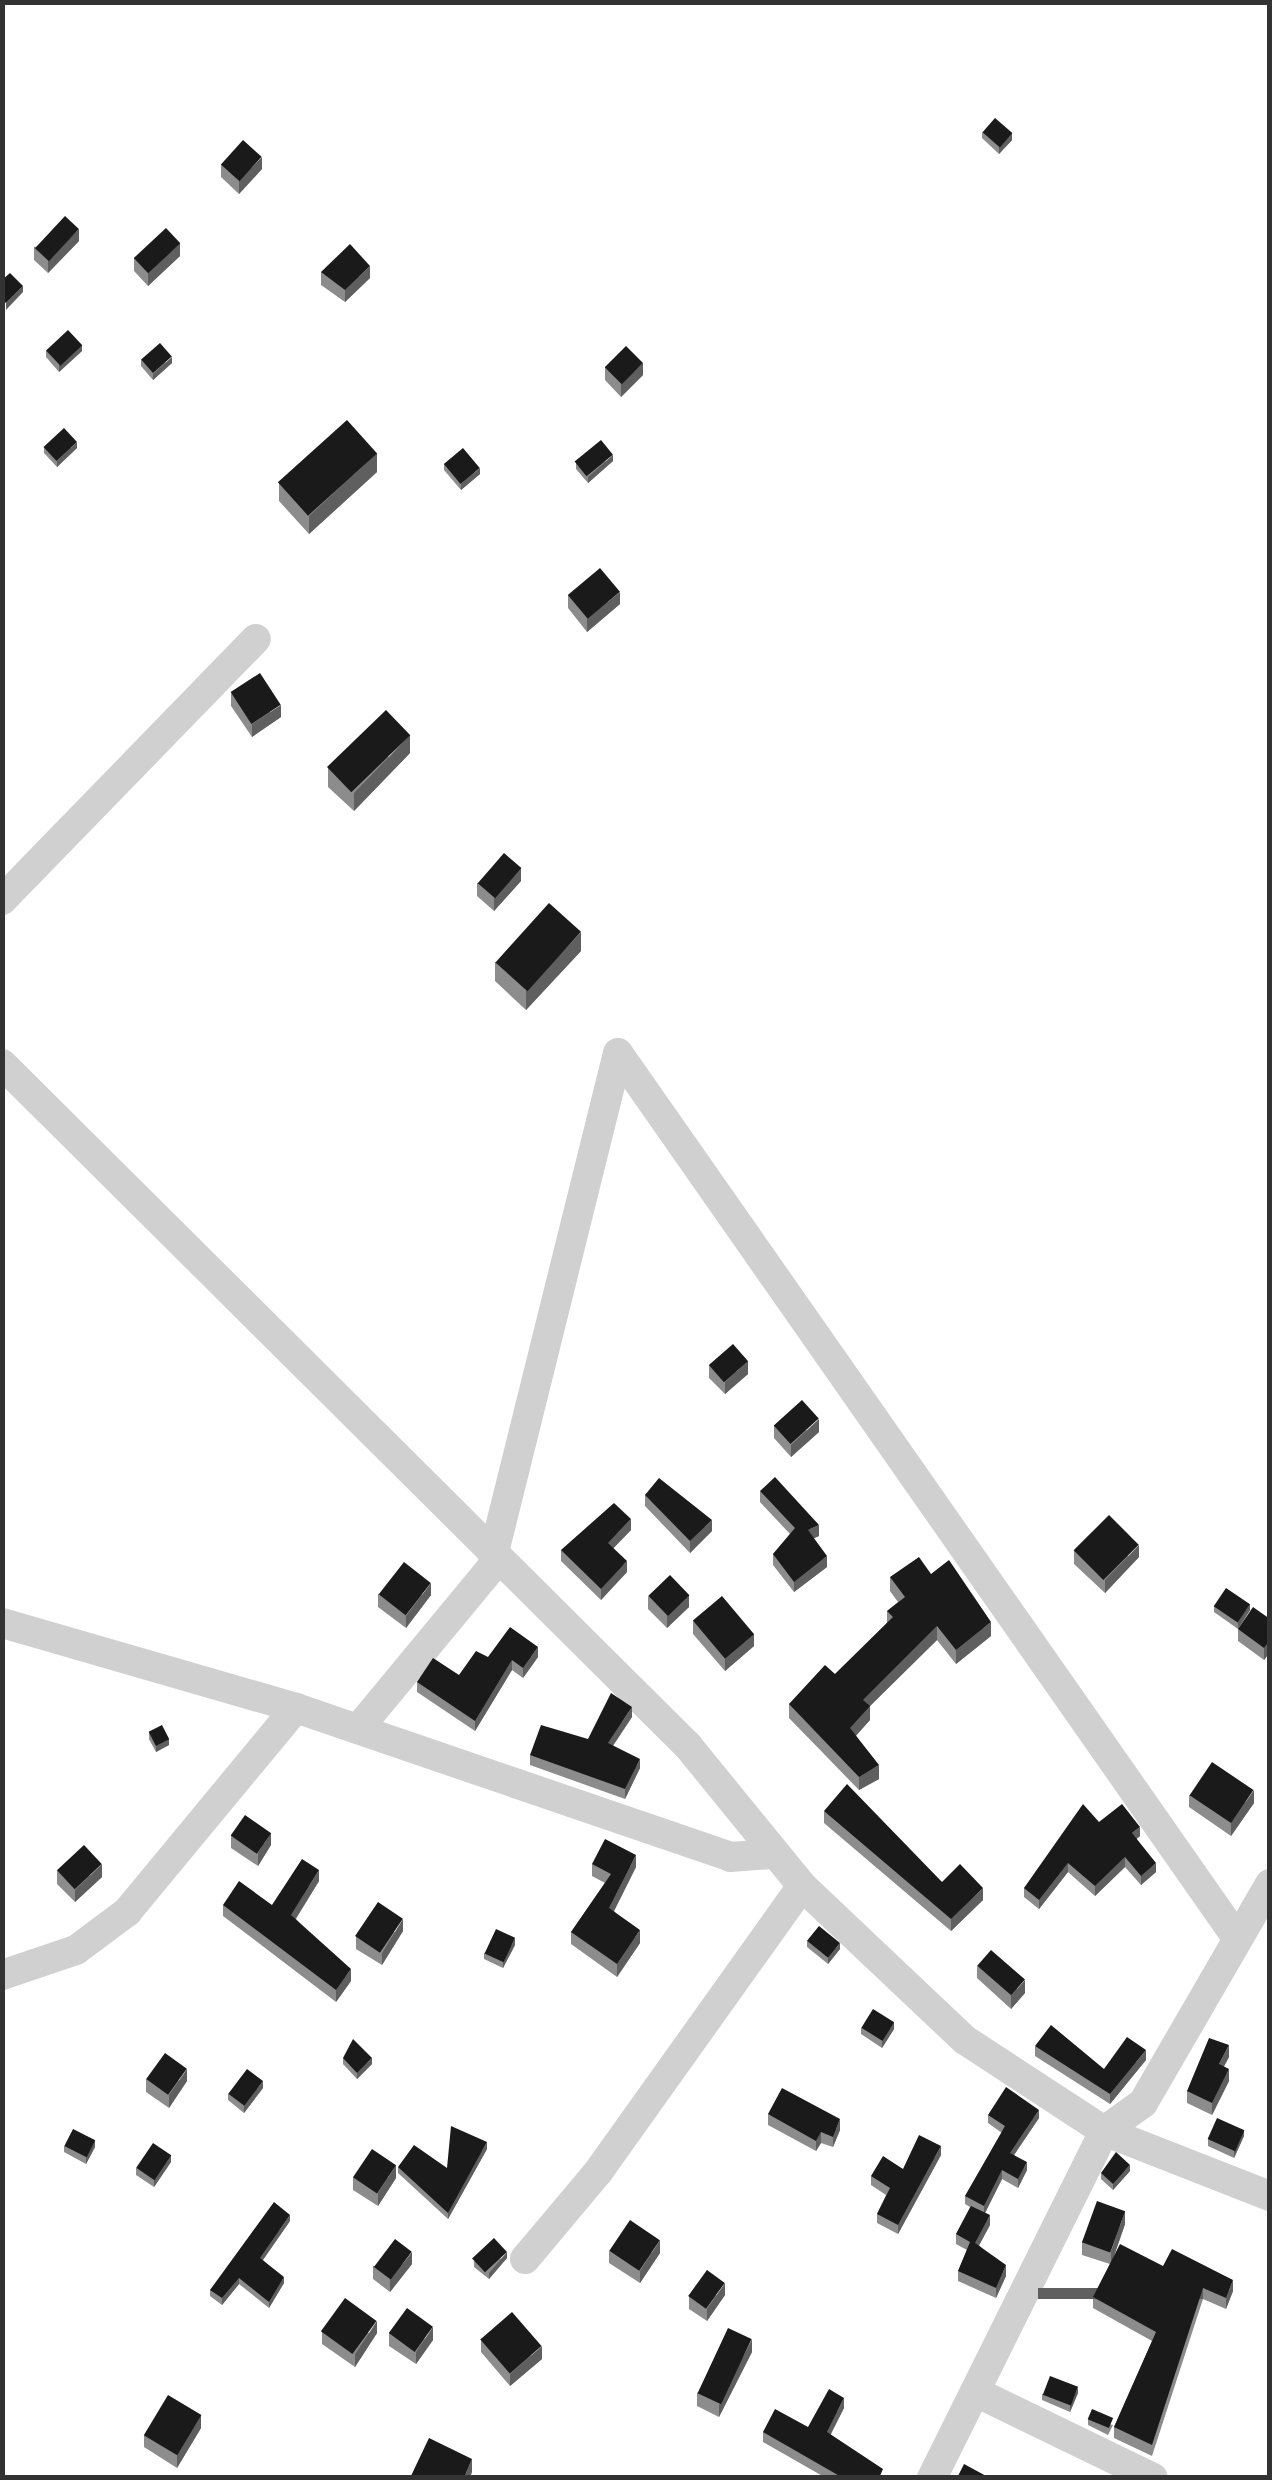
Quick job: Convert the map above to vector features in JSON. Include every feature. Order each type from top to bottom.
[{"type":"street","points":[[2,900],[256,639]]},
{"type":"street","points":[[358,1729],[496,1558],[618,1053],[1235,1935]]},
{"type":"street","points":[[2,1064],[688,1746],[772,1854],[802,1886],[965,2040],[1104,2131],[1270,2196]]},
{"type":"street","points":[[2,1623],[296,1708],[730,1858],[772,1854]]},
{"type":"street","points":[[2,1975],[76,1950],[127,1912],[296,1708]]},
{"type":"street","points":[[932,2478],[980,2394],[1104,2131],[1142,2103],[1235,1935],[1270,1884]]},
{"type":"street","points":[[524,2259],[598,2172],[802,1886]]},
{"type":"street","points":[[980,2394],[1153,2478]]},
{"type":"building","points":[[995,118],[1012,133],[1000,147],[983,132]]},
{"type":"building","points":[[243,140],[262,157],[239,181],[221,165]]},
{"type":"building","points":[[65,216],[79,229],[49,261],[35,248]]},
{"type":"building","points":[[166,228],[180,243],[148,273],[134,258]]},
{"type":"building","points":[[350,244],[370,266],[345,290],[321,272]]},
{"type":"building","points":[[10,273],[23,286],[6,303],[2,300],[2,280]]},
{"type":"building","points":[[68,330],[82,345],[60,366],[46,350]]},
{"type":"building","points":[[160,343],[172,357],[153,373],[141,359]]},
{"type":"building","points":[[626,346],[643,363],[622,384],[605,367]]},
{"type":"building","points":[[347,420],[377,453],[308,516],[278,482]]},
{"type":"building","points":[[64,428],[77,442],[56,461],[44,447]]},
{"type":"building","points":[[601,440],[613,455],[587,476],[575,461]]},
{"type":"building","points":[[463,448],[480,468],[461,484],[444,464]]},
{"type":"building","points":[[600,568],[620,592],[588,619],[568,595]]},
{"type":"building","points":[[260,673],[281,705],[251,724],[231,692]]},
{"type":"building","points":[[386,710],[410,735],[351,792],[327,767]]},
{"type":"building","points":[[504,853],[521,868],[495,898],[478,883]]},
{"type":"building","points":[[549,903],[581,932],[527,991],[495,962]]},
{"type":"building","points":[[733,1344],[748,1361],[724,1382],[709,1365]]},
{"type":"building","points":[[802,1400],[819,1419],[790,1444],[774,1425]]},
{"type":"building","points":[[775,1477],[819,1525],[808,1530],[827,1556],[794,1582],[773,1554],[795,1528],[760,1491]]},
{"type":"building","points":[[659,1478],[712,1520],[690,1541],[645,1495]]},
{"type":"building","points":[[614,1503],[631,1519],[608,1543],[627,1561],[601,1589],[561,1550]]},
{"type":"building","points":[[1109,1515],[1139,1545],[1103,1580],[1074,1550]]},
{"type":"building","points":[[919,1557],[931,1574],[949,1560],[991,1622],[956,1650],[937,1626],[863,1700],[870,1706],[850,1728],[879,1765],[859,1777],[789,1704],[825,1665],[835,1674],[893,1617],[887,1611],[905,1597],[890,1577]]},
{"type":"building","points":[[404,1562],[431,1583],[406,1615],[379,1594]]},
{"type":"building","points":[[670,1575],[689,1595],[668,1616],[648,1596]]},
{"type":"building","points":[[1226,1588],[1250,1604],[1238,1622],[1214,1606]]},
{"type":"building","points":[[722,1596],[754,1634],[725,1659],[693,1620]]},
{"type":"building","points":[[1253,1607],[1270,1619],[1270,1640],[1264,1648],[1238,1629]]},
{"type":"building","points":[[510,1627],[538,1647],[523,1668],[512,1660],[475,1721],[417,1682],[433,1658],[459,1675],[476,1651],[488,1657]]},
{"type":"building","points":[[611,1693],[632,1707],[608,1743],[640,1759],[625,1789],[530,1755],[541,1725],[588,1739]]},
{"type":"building","points":[[162,1725],[169,1739],[156,1746],[149,1732]]},
{"type":"building","points":[[1212,1762],[1253,1790],[1231,1823],[1190,1795]]},
{"type":"building","points":[[847,1784],[942,1882],[960,1864],[983,1888],[951,1919],[824,1811]]},
{"type":"building","points":[[1083,1804],[1099,1822],[1122,1804],[1140,1827],[1132,1833],[1156,1863],[1141,1876],[1125,1857],[1095,1886],[1068,1863],[1039,1900],[1024,1888]]},
{"type":"building","points":[[245,1815],[271,1833],[257,1854],[231,1835]]},
{"type":"building","points":[[605,1839],[636,1855],[609,1908],[640,1930],[617,1964],[571,1932],[611,1874],[592,1864]]},
{"type":"building","points":[[84,1845],[102,1864],[75,1889],[57,1870]]},
{"type":"building","points":[[302,1859],[319,1870],[291,1915],[351,1969],[336,1990],[223,1905],[239,1881],[272,1905]]},
{"type":"building","points":[[378,1902],[403,1919],[380,1953],[355,1936]]},
{"type":"building","points":[[819,1926],[840,1943],[828,1958],[807,1941]]},
{"type":"building","points":[[496,1929],[515,1938],[504,1962],[485,1953]]},
{"type":"building","points":[[991,1950],[1025,1980],[1011,1995],[977,1966]]},
{"type":"building","points":[[873,2009],[894,2022],[883,2041],[861,2028]]},
{"type":"building","points":[[1051,2025],[1104,2069],[1127,2037],[1146,2050],[1110,2094],[1035,2046]]},
{"type":"building","points":[[1209,2038],[1229,2045],[1219,2064],[1229,2069],[1212,2103],[1187,2091]]},
{"type":"building","points":[[353,2039],[372,2058],[357,2073],[343,2058]]},
{"type":"building","points":[[165,2053],[187,2069],[168,2095],[146,2079]]},
{"type":"building","points":[[247,2069],[263,2081],[244,2106],[228,2094]]},
{"type":"building","points":[[1006,2087],[1039,2110],[1010,2153],[1027,2162],[1018,2179],[1002,2170],[984,2206],[965,2196],[1005,2126],[988,2115]]},
{"type":"building","points":[[782,2088],[840,2119],[833,2137],[821,2132],[816,2141],[768,2114]]},
{"type":"building","points":[[1217,2118],[1244,2130],[1235,2151],[1208,2139]]},
{"type":"building","points":[[451,2126],[487,2142],[448,2213],[398,2167],[414,2145],[447,2168]]},
{"type":"building","points":[[73,2129],[95,2140],[87,2157],[64,2146]]},
{"type":"building","points":[[919,2135],[941,2146],[898,2225],[877,2214],[890,2188],[871,2176],[883,2156],[903,2169]]},
{"type":"building","points":[[153,2143],[171,2155],[154,2180],[136,2168]]},
{"type":"building","points":[[372,2149],[396,2165],[377,2193],[353,2177]]},
{"type":"building","points":[[1116,2152],[1130,2165],[1113,2184],[1101,2173]]},
{"type":"building","points":[[1097,2201],[1125,2211],[1110,2253],[1082,2242]]},
{"type":"building","points":[[274,2202],[290,2215],[260,2258],[284,2277],[269,2302],[239,2278],[222,2298],[210,2290]]},
{"type":"building","points":[[971,2206],[990,2215],[975,2243],[1006,2265],[996,2288],[958,2271],[970,2242],[956,2234]]},
{"type":"building","points":[[630,2220],[660,2240],[639,2271],[609,2251]]},
{"type":"building","points":[[494,2238],[507,2252],[485,2272],[472,2258]]},
{"type":"building","points":[[395,2239],[412,2252],[391,2280],[374,2267]]},
{"type":"building","points":[[1120,2244],[1163,2266],[1172,2249],[1233,2280],[1226,2298],[1203,2288],[1152,2445],[1114,2427],[1156,2332],[1093,2297]]},
{"type":"building","points":[[707,2270],[725,2283],[706,2309],[688,2296]]},
{"type":"building","points":[[345,2298],[377,2321],[352,2354],[321,2331]]},
{"type":"building","points":[[407,2308],[433,2327],[415,2352],[389,2333]]},
{"type":"building","points":[[512,2312],[542,2346],[510,2374],[480,2340]]},
{"type":"building","points":[[728,2328],[752,2339],[721,2404],[698,2393]]},
{"type":"building","points":[[1050,2376],[1078,2387],[1071,2405],[1043,2395]]},
{"type":"building","points":[[829,2389],[844,2398],[827,2432],[883,2469],[879,2478],[843,2478],[763,2432],[775,2409],[808,2427]]},
{"type":"building","points":[[168,2395],[201,2415],[177,2455],[144,2435]]},
{"type":"building","points":[[1092,2409],[1113,2418],[1109,2428],[1088,2419]]},
{"type":"building","points":[[429,2438],[472,2459],[464,2478],[410,2478]]},
{"type":"building","points":[[964,2464],[988,2477],[988,2478],[957,2478]]}]
